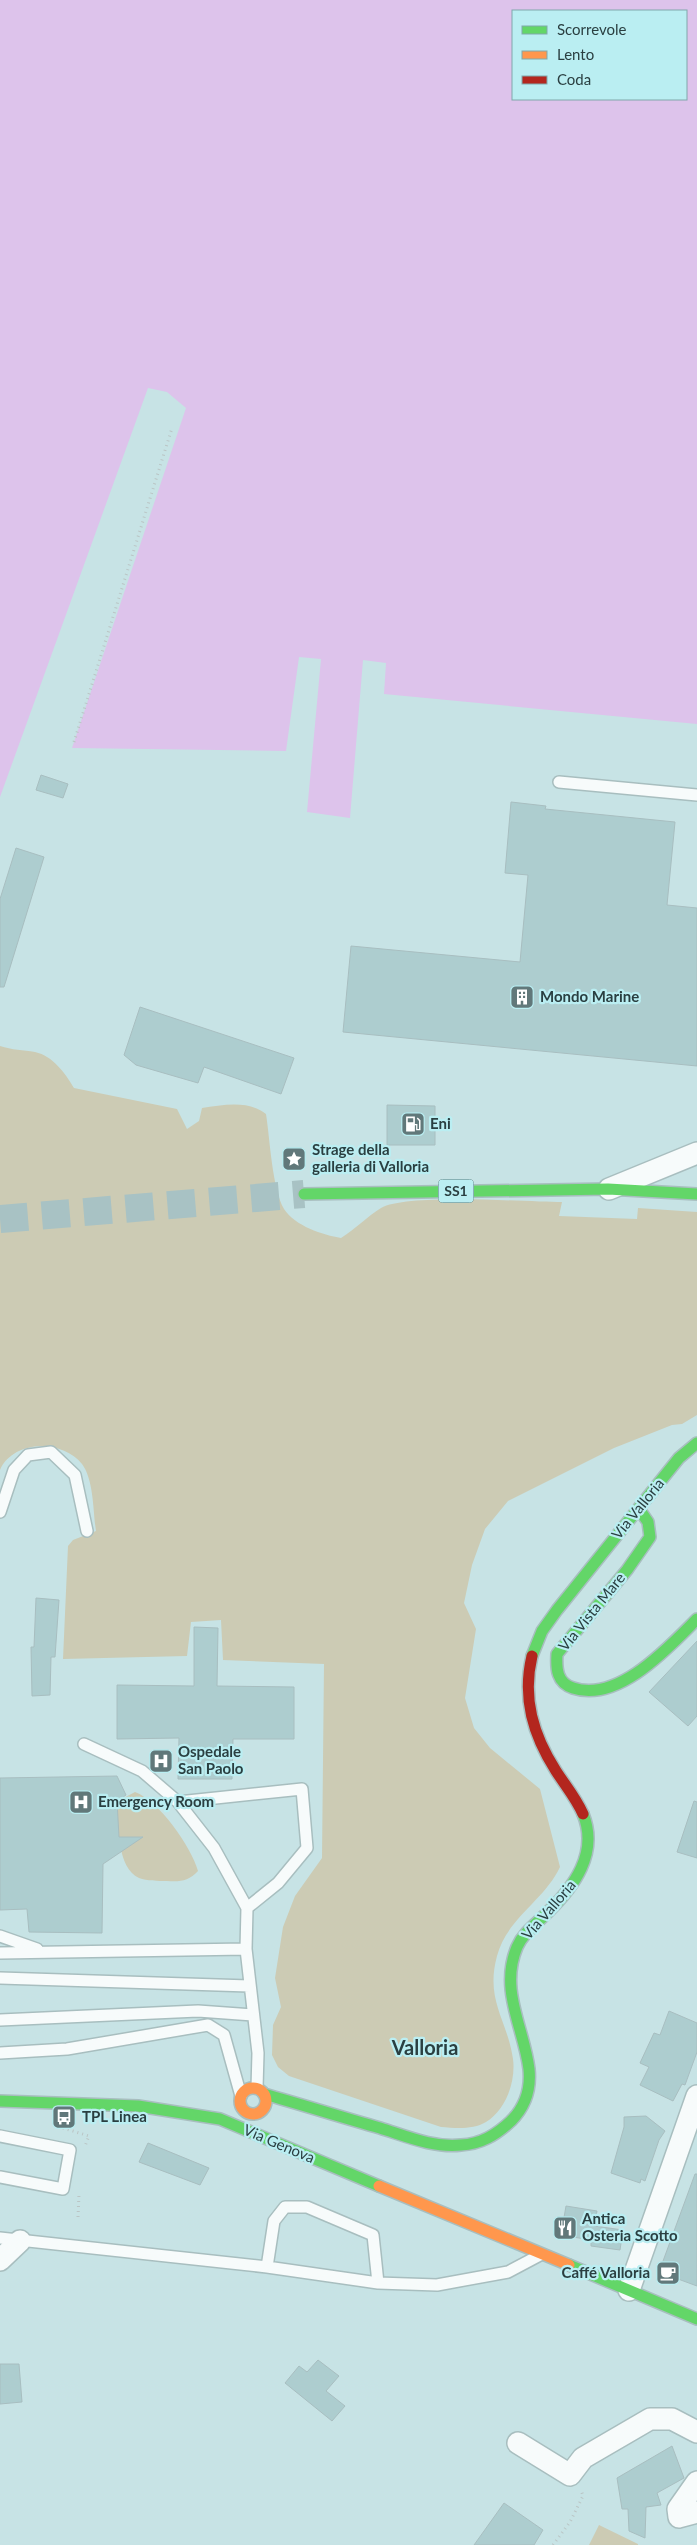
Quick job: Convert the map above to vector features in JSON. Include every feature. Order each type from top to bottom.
[{"type":"street","points":[[608,1189],[697,1153]]},
{"type":"street","name":"SS1","points":[[304,1194],[608,1189],[697,1194]]},
{"type":"street","name":"Via Valloria","points":[[260,2091],[438,2145],[461,2147],[488,2140],[511,2122],[526,2098],[531,2075],[512,2001],[512,1963],[518,1946],[528,1932],[564,1897],[582,1871],[589,1840],[582,1811],[548,1760],[530,1718],[526,1690],[532,1653],[550,1619],[679,1458],[697,1443]]},
{"type":"street","name":"Via Vista Mare","points":[[639,1509],[648,1522],[650,1537],[626,1570],[557,1654],[556,1672],[566,1686],[581,1691],[598,1692],[629,1678],[662,1654],[697,1619]]},
{"type":"street","points":[[247,2089],[260,2091],[267,2102],[264,2110],[256,2114],[247,2113],[241,2108],[241,2096],[247,2089]]},
{"type":"street","points":[[629,2290],[697,2096]]},
{"type":"street","name":"Via Genova","points":[[0,2100],[100,2102],[202,2115],[240,2127],[697,2319]]},
{"type":"street","points":[[240,2127],[247,2113]]},
{"type":"street","points":[[0,2260],[10,2239]]},
{"type":"street","points":[[518,2443],[570,2475],[583,2458],[650,2420],[672,2419],[697,2432]]},
{"type":"street","points":[[697,2482],[678,2509],[679,2517],[697,2512]]},
{"type":"lane","points":[[559,782],[697,795]]},
{"type":"lane","points":[[0,1512],[14,1470],[28,1455],[51,1452],[75,1474],[87,1531]]},
{"type":"lane","points":[[84,1744],[142,1770],[178,1802],[214,1848],[247,1908],[246,1949],[258,2053],[260,2091]]},
{"type":"lane","points":[[178,1802],[302,1789],[307,1848],[278,1883],[247,1908]]},
{"type":"lane","points":[[0,1936],[11,1942],[50,1953]]},
{"type":"lane","points":[[0,1954],[246,1949]]},
{"type":"lane","points":[[0,1978],[249,1986]]},
{"type":"lane","points":[[0,2020],[198,2011],[253,2015]]},
{"type":"lane","points":[[0,2053],[67,2049],[208,2025],[224,2035],[241,2096]]},
{"type":"lane","points":[[0,2136],[70,2150],[63,2189],[0,2177]]},
{"type":"lane","points":[[266,2267],[274,2222],[285,2207],[306,2207],[373,2235],[378,2283]]},
{"type":"lane","points":[[10,2239],[266,2267],[378,2283],[437,2285],[508,2272],[541,2255]]},
{"type":"path","points":[[74,742],[172,428]]},
{"type":"path","points":[[553,2545],[574,2515],[584,2496],[570,2475]]},
{"type":"green space","points":[[0,1046],[35,1052],[47,1057],[62,1071],[74,1088],[177,1109],[187,1129],[199,1121],[202,1108],[244,1105],[266,1114],[274,1176],[284,1209],[302,1225],[334,1237],[341,1238],[381,1208],[395,1203],[416,1201],[468,1199],[562,1202],[559,1216],[637,1219],[638,1208],[697,1212],[697,1415],[682,1424],[672,1425],[614,1448],[508,1501],[485,1529],[472,1565],[464,1603],[476,1629],[465,1698],[474,1728],[490,1748],[540,1789],[560,1867],[545,1890],[509,1931],[497,1956],[494,1971],[495,1997],[510,2045],[514,2068],[511,2085],[504,2103],[493,2117],[481,2125],[464,2128],[441,2127],[289,2076],[278,2067],[272,2055],[273,2025],[281,2007],[275,1978],[283,1927],[295,1896],[322,1858],[324,1664],[223,1660],[221,1620],[191,1622],[187,1656],[63,1659],[68,1546],[73,1540],[96,1531],[89,1479],[82,1464],[73,1456],[63,1450],[51,1447],[38,1446],[26,1448],[6,1460],[0,1470]]},
{"type":"green space","points":[[135,1792],[164,1814],[189,1849],[198,1871],[191,1877],[176,1881],[145,1880],[132,1873],[126,1865],[120,1845],[117,1805],[118,1801]]},
{"type":"green space","points":[[599,2525],[638,2544],[638,2545],[589,2545]]},
{"type":"shaded area","points":[[0,0],[697,0],[697,724],[384,694],[386,663],[363,660],[350,818],[307,812],[321,659],[299,657],[286,751],[72,748],[186,408],[167,392],[148,388],[0,797]]},
{"type":"building","points":[[41,775],[68,784],[63,798],[36,790]]},
{"type":"building","name":"Mondo Marine","points":[[511,802],[546,806],[545,809],[675,822],[667,905],[697,908],[697,1066],[343,1032],[351,946],[520,962],[528,875],[505,873]]},
{"type":"building","points":[[16,848],[44,857],[4,987],[0,987],[0,899]]},
{"type":"building","points":[[140,1007],[294,1058],[281,1094],[204,1067],[198,1083],[136,1065],[124,1055]]},
{"type":"building","points":[[387,1105],[435,1106],[435,1145],[387,1145]]},
{"type":"building","points":[[36,1598],[59,1600],[55,1657],[51,1657],[50,1695],[32,1696],[31,1647],[34,1647]]},
{"type":"building","points":[[194,1627],[218,1628],[217,1686],[294,1687],[294,1739],[233,1739],[232,1779],[178,1779],[179,1738],[117,1739],[117,1685],[194,1686]]},
{"type":"building","points":[[697,1641],[697,1716],[688,1726],[649,1692]]},
{"type":"building","points":[[117,1776],[126,1795],[117,1801],[119,1837],[143,1837],[103,1864],[102,1933],[29,1932],[27,1909],[0,1910],[0,1778]]},
{"type":"building","points":[[694,1801],[697,1802],[697,1858],[677,1852]]},
{"type":"building","points":[[669,2011],[697,2023],[697,2052],[685,2085],[682,2084],[673,2101],[640,2085],[649,2067],[640,2063],[654,2033],[660,2035]]},
{"type":"building","points":[[646,2116],[665,2131],[659,2140],[645,2181],[641,2179],[640,2183],[611,2173],[624,2127],[624,2117]]},
{"type":"building","points":[[148,2143],[209,2168],[200,2185],[139,2162]]},
{"type":"building","points":[[695,2174],[697,2174],[697,2286],[659,2272]]},
{"type":"building","points":[[566,2206],[597,2211],[594,2226],[623,2230],[620,2250],[591,2246],[591,2240],[561,2235]]},
{"type":"building","points":[[318,2360],[339,2376],[326,2391],[345,2406],[332,2421],[285,2383],[299,2366],[307,2372]]},
{"type":"building","points":[[0,2364],[19,2364],[22,2402],[0,2404]]},
{"type":"building","points":[[672,2446],[684,2478],[657,2493],[661,2505],[646,2507],[645,2538],[629,2531],[628,2509],[622,2509],[617,2478]]},
{"type":"building","points":[[504,2503],[543,2530],[534,2545],[474,2545]]},
{"type":"tunnel","points":[[0,1219],[304,1194]]},
{"type":"traffic: fast","points":[[304,1194],[608,1189],[697,1194]]},
{"type":"traffic: fast","points":[[532,1656],[542,1631],[557,1610],[679,1458],[697,1443]]},
{"type":"traffic: fast","points":[[639,1509],[648,1522],[650,1537],[627,1570],[557,1654],[557,1670],[561,1679],[573,1688],[590,1691],[607,1688],[641,1670],[657,1658],[697,1619]]},
{"type":"traffic: fast","points":[[264,2094],[420,2141],[440,2145],[475,2143],[488,2138],[511,2121],[523,2104],[529,2084],[529,2069],[514,2009],[511,1978],[512,1963],[517,1947],[523,1937],[557,1903],[574,1881],[581,1868],[586,1856],[588,1842],[583,1814]]},
{"type":"traffic: fast","points":[[0,2101],[138,2106],[220,2119],[379,2186]]},
{"type":"traffic: fast","points":[[569,2265],[697,2319]]},
{"type":"traffic: slow","points":[[253,2088],[263,2091],[266,2101],[263,2111],[253,2114],[243,2111],[240,2101],[243,2091],[253,2088]]},
{"type":"traffic: slow","points":[[379,2186],[569,2265]]},
{"type":"traffic: jam","points":[[532,1656],[528,1687],[529,1701],[536,1730],[548,1757],[583,1814]]},
{"type":"place","name":"Mondo Marine","points":[[522,997]]},
{"type":"place","name":"Eni","points":[[413,1124]]},
{"type":"place","name":"Strage della galleria di Valloria","points":[[294,1159]]},
{"type":"place","name":"Ospedale San Paolo","points":[[161,1761]]},
{"type":"place","name":"Emergency Room","points":[[81,1802]]},
{"type":"place","name":"TPL Linea","points":[[64,2117]]},
{"type":"place","name":"Antica Osteria Scotto","points":[[565,2228]]},
{"type":"place","name":"Caffé Valloria","points":[[668,2273]]},
{"type":"district","name":"Valloria","points":[[425,2048]]}]
